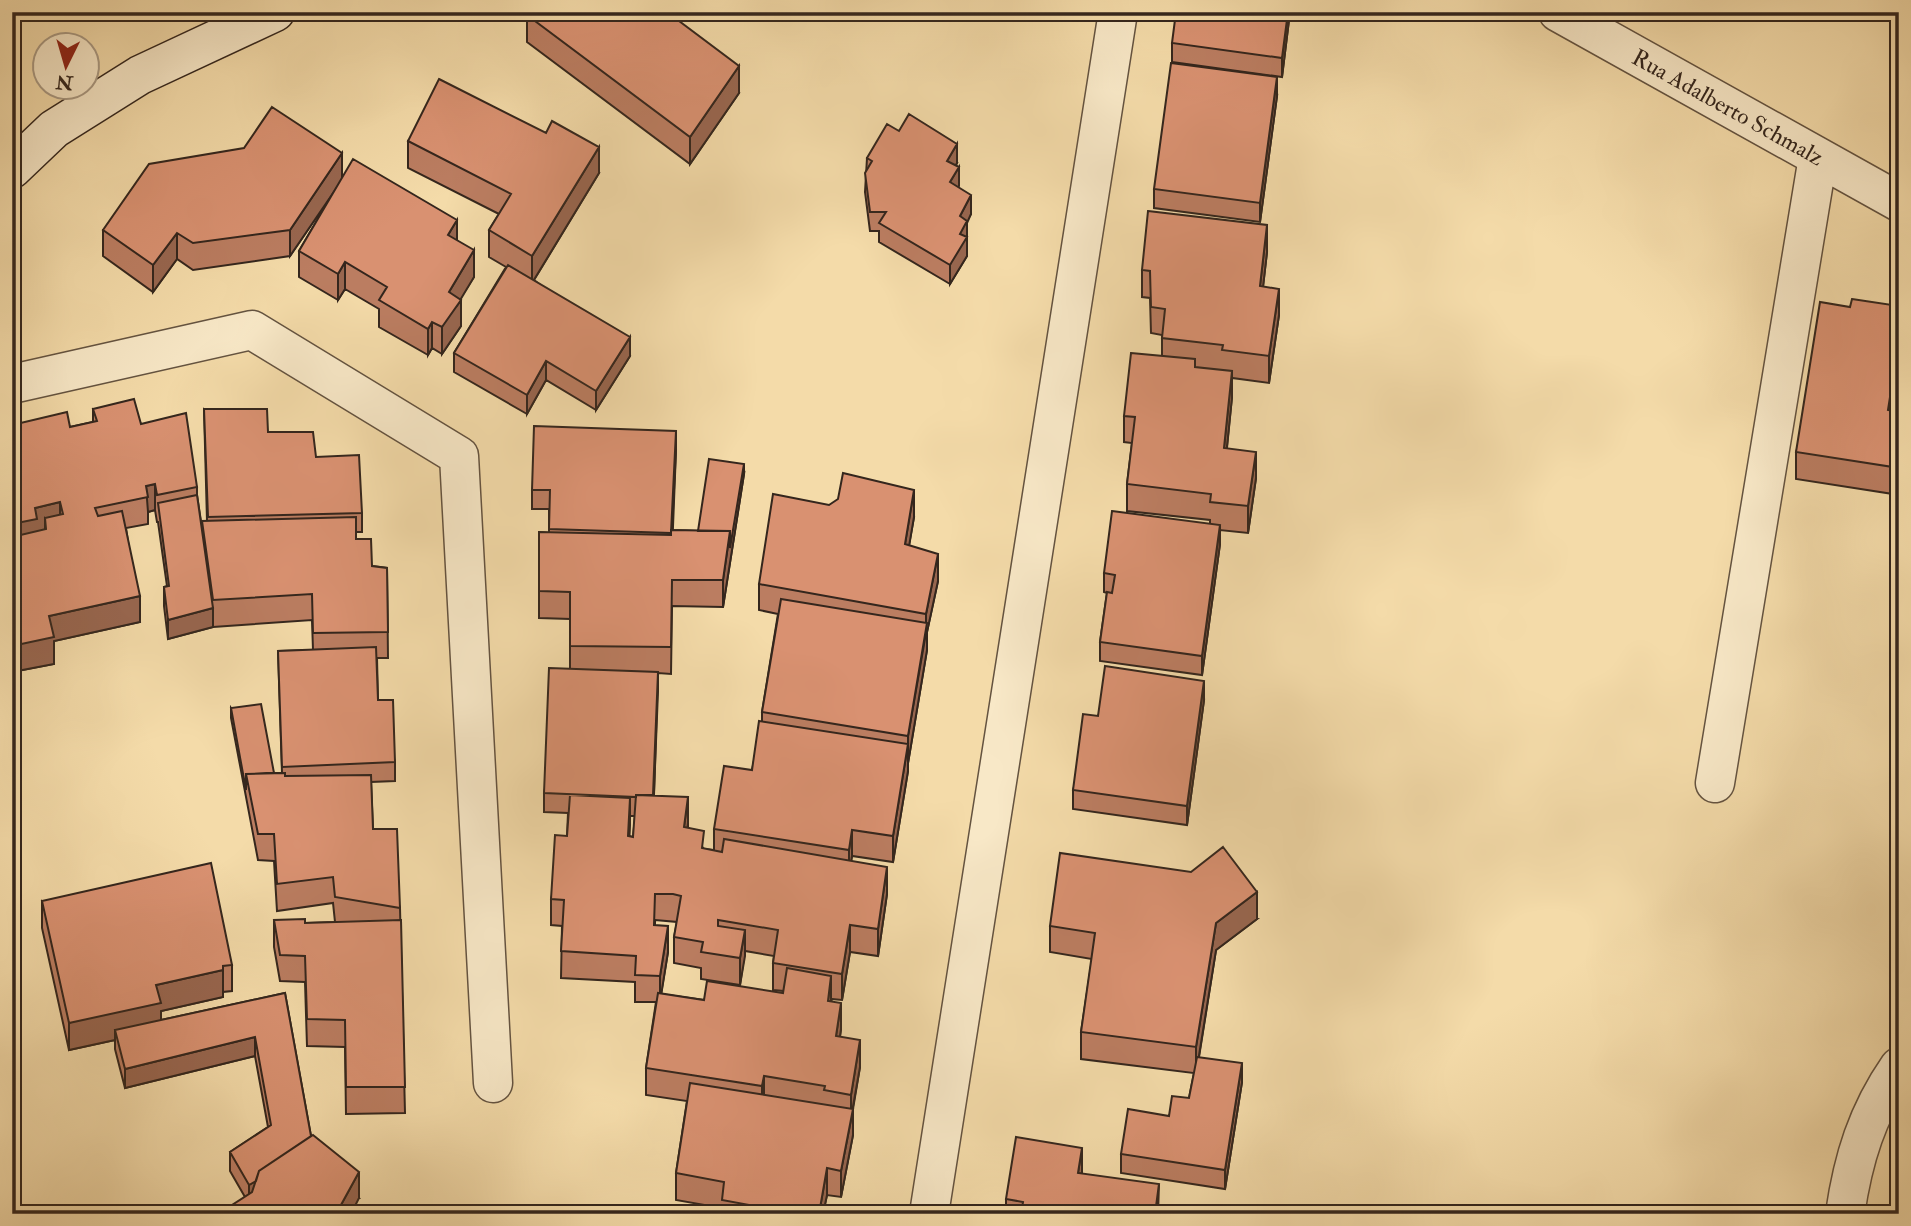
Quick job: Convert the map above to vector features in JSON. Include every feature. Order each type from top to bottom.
[{"type":"street","points":[[12,169],[54,129],[140,75],[275,12]]},
{"type":"street","points":[[929,1214],[1118,12]]},
{"type":"street","name":"Rua Adalberto Schmalz","points":[[1558,12],[1899,202]]},
{"type":"street","points":[[1715,783],[1818,157]]},
{"type":"street","points":[[12,384],[252,330],[459,456],[493,1083]]},
{"type":"street","points":[[1845,1214],[1850,1179],[1866,1126],[1887,1084],[1899,1067]]},
{"type":"building","points":[[529,12],[667,12],[739,66],[690,137],[527,15]]},
{"type":"building","points":[[1176,12],[1288,12],[1282,58],[1172,43]]},
{"type":"building","points":[[1171,63],[1277,77],[1260,203],[1154,189]]},
{"type":"building","points":[[439,79],[546,133],[552,121],[599,147],[532,256],[489,230],[511,194],[408,141]]},
{"type":"building","points":[[272,107],[342,153],[290,230],[193,243],[177,233],[153,265],[103,230],[149,164],[244,148]]},
{"type":"building","points":[[909,114],[957,144],[947,161],[959,167],[950,182],[971,195],[960,216],[967,221],[960,234],[967,237],[950,265],[879,223],[886,212],[870,212],[865,173],[872,161],[867,158],[887,124],[899,131]]},
{"type":"building","points":[[353,159],[457,220],[448,235],[474,250],[449,292],[461,300],[442,327],[432,322],[428,329],[379,300],[387,287],[345,262],[338,274],[299,251]]},
{"type":"building","points":[[1148,211],[1267,225],[1260,286],[1279,289],[1269,356],[1222,350],[1223,345],[1162,338],[1165,309],[1151,307],[1150,271],[1142,270]]},
{"type":"building","points":[[508,265],[630,337],[596,391],[546,361],[527,395],[454,353]]},
{"type":"building","points":[[1852,299],[1899,306],[1899,366],[1895,365],[1888,410],[1899,412],[1893,467],[1796,452],[1820,302],[1850,307]]},
{"type":"building","points":[[1131,353],[1195,359],[1195,367],[1232,371],[1224,448],[1256,452],[1248,506],[1210,502],[1211,494],[1127,484],[1135,417],[1124,416]]},
{"type":"building","points":[[134,399],[141,424],[186,413],[197,487],[157,495],[155,484],[146,486],[148,497],[95,508],[98,516],[122,511],[140,596],[49,616],[54,637],[12,646],[12,537],[46,529],[45,518],[63,514],[60,502],[35,508],[37,519],[12,524],[12,425],[67,412],[70,427],[97,421],[93,409]]},
{"type":"building","points":[[204,409],[267,409],[268,432],[313,432],[316,457],[359,455],[362,513],[208,517]]},
{"type":"building","points":[[534,426],[676,431],[671,533],[549,529],[550,490],[532,490]]},
{"type":"building","points":[[709,459],[744,464],[730,548],[730,531],[698,531]]},
{"type":"building","points":[[843,473],[914,490],[905,544],[938,554],[926,614],[759,584],[773,494],[829,505],[838,499]]},
{"type":"building","points":[[197,495],[213,608],[168,620],[164,587],[169,586],[158,503]]},
{"type":"building","points":[[1112,511],[1220,525],[1202,656],[1100,642],[1107,592],[1112,593],[1115,575],[1104,573]]},
{"type":"building","points":[[356,517],[356,539],[371,539],[372,566],[387,568],[388,632],[313,633],[312,594],[213,600],[202,521]]},
{"type":"building","points":[[671,530],[730,531],[723,580],[672,580],[671,647],[570,646],[570,592],[539,591],[539,532],[671,535]]},
{"type":"building","points":[[781,599],[927,623],[908,736],[762,712]]},
{"type":"building","points":[[376,647],[378,700],[393,700],[395,762],[282,767],[278,651]]},
{"type":"building","points":[[1105,666],[1204,681],[1187,806],[1073,790],[1083,714],[1098,716]]},
{"type":"building","points":[[549,668],[658,672],[653,795],[636,797],[544,793]]},
{"type":"building","points":[[261,704],[274,773],[246,774],[246,790],[231,708]]},
{"type":"building","points":[[759,721],[908,744],[893,836],[852,830],[849,850],[714,829],[724,766],[752,770]]},
{"type":"building","points":[[285,773],[285,776],[371,775],[373,829],[397,829],[400,908],[335,897],[333,877],[277,884],[274,834],[258,834],[246,774]]},
{"type":"building","points":[[570,795],[630,798],[628,836],[633,837],[636,795],[688,797],[684,827],[704,831],[702,848],[722,852],[724,839],[887,867],[878,929],[850,925],[842,974],[773,963],[778,930],[718,920],[718,926],[745,930],[740,958],[701,952],[703,942],[674,937],[681,896],[655,894],[654,925],[668,926],[660,976],[635,975],[636,956],[561,951],[564,900],[551,899],[555,835],[567,836]]},
{"type":"building","points":[[1223,847],[1257,892],[1216,923],[1196,1047],[1081,1032],[1095,933],[1050,926],[1060,853],[1191,872]]},
{"type":"building","points":[[211,863],[232,965],[223,966],[223,970],[156,985],[161,1003],[69,1023],[42,901]]},
{"type":"building","points":[[305,919],[305,923],[401,920],[405,1087],[346,1087],[345,1020],[307,1019],[305,956],[280,955],[274,920]]},
{"type":"building","points":[[787,968],[831,976],[828,1001],[841,1003],[836,1036],[860,1040],[851,1095],[824,1090],[825,1086],[764,1076],[762,1086],[646,1068],[658,993],[704,1000],[707,981],[783,993]]},
{"type":"building","points":[[285,993],[311,1136],[259,1171],[256,1181],[249,1185],[230,1152],[271,1125],[255,1037],[125,1069],[115,1030]]},
{"type":"building","points":[[1197,1057],[1242,1063],[1225,1170],[1121,1154],[1128,1109],[1169,1116],[1172,1096],[1189,1098]]},
{"type":"building","points":[[690,1083],[853,1109],[841,1171],[827,1168],[819,1214],[798,1214],[722,1200],[724,1182],[676,1173]]},
{"type":"building","points":[[313,1135],[359,1172],[336,1214],[225,1214],[229,1207],[252,1192],[259,1171]]},
{"type":"building","points":[[1016,1137],[1082,1148],[1078,1173],[1159,1184],[1155,1214],[1021,1214],[1023,1202],[1006,1199]]}]
